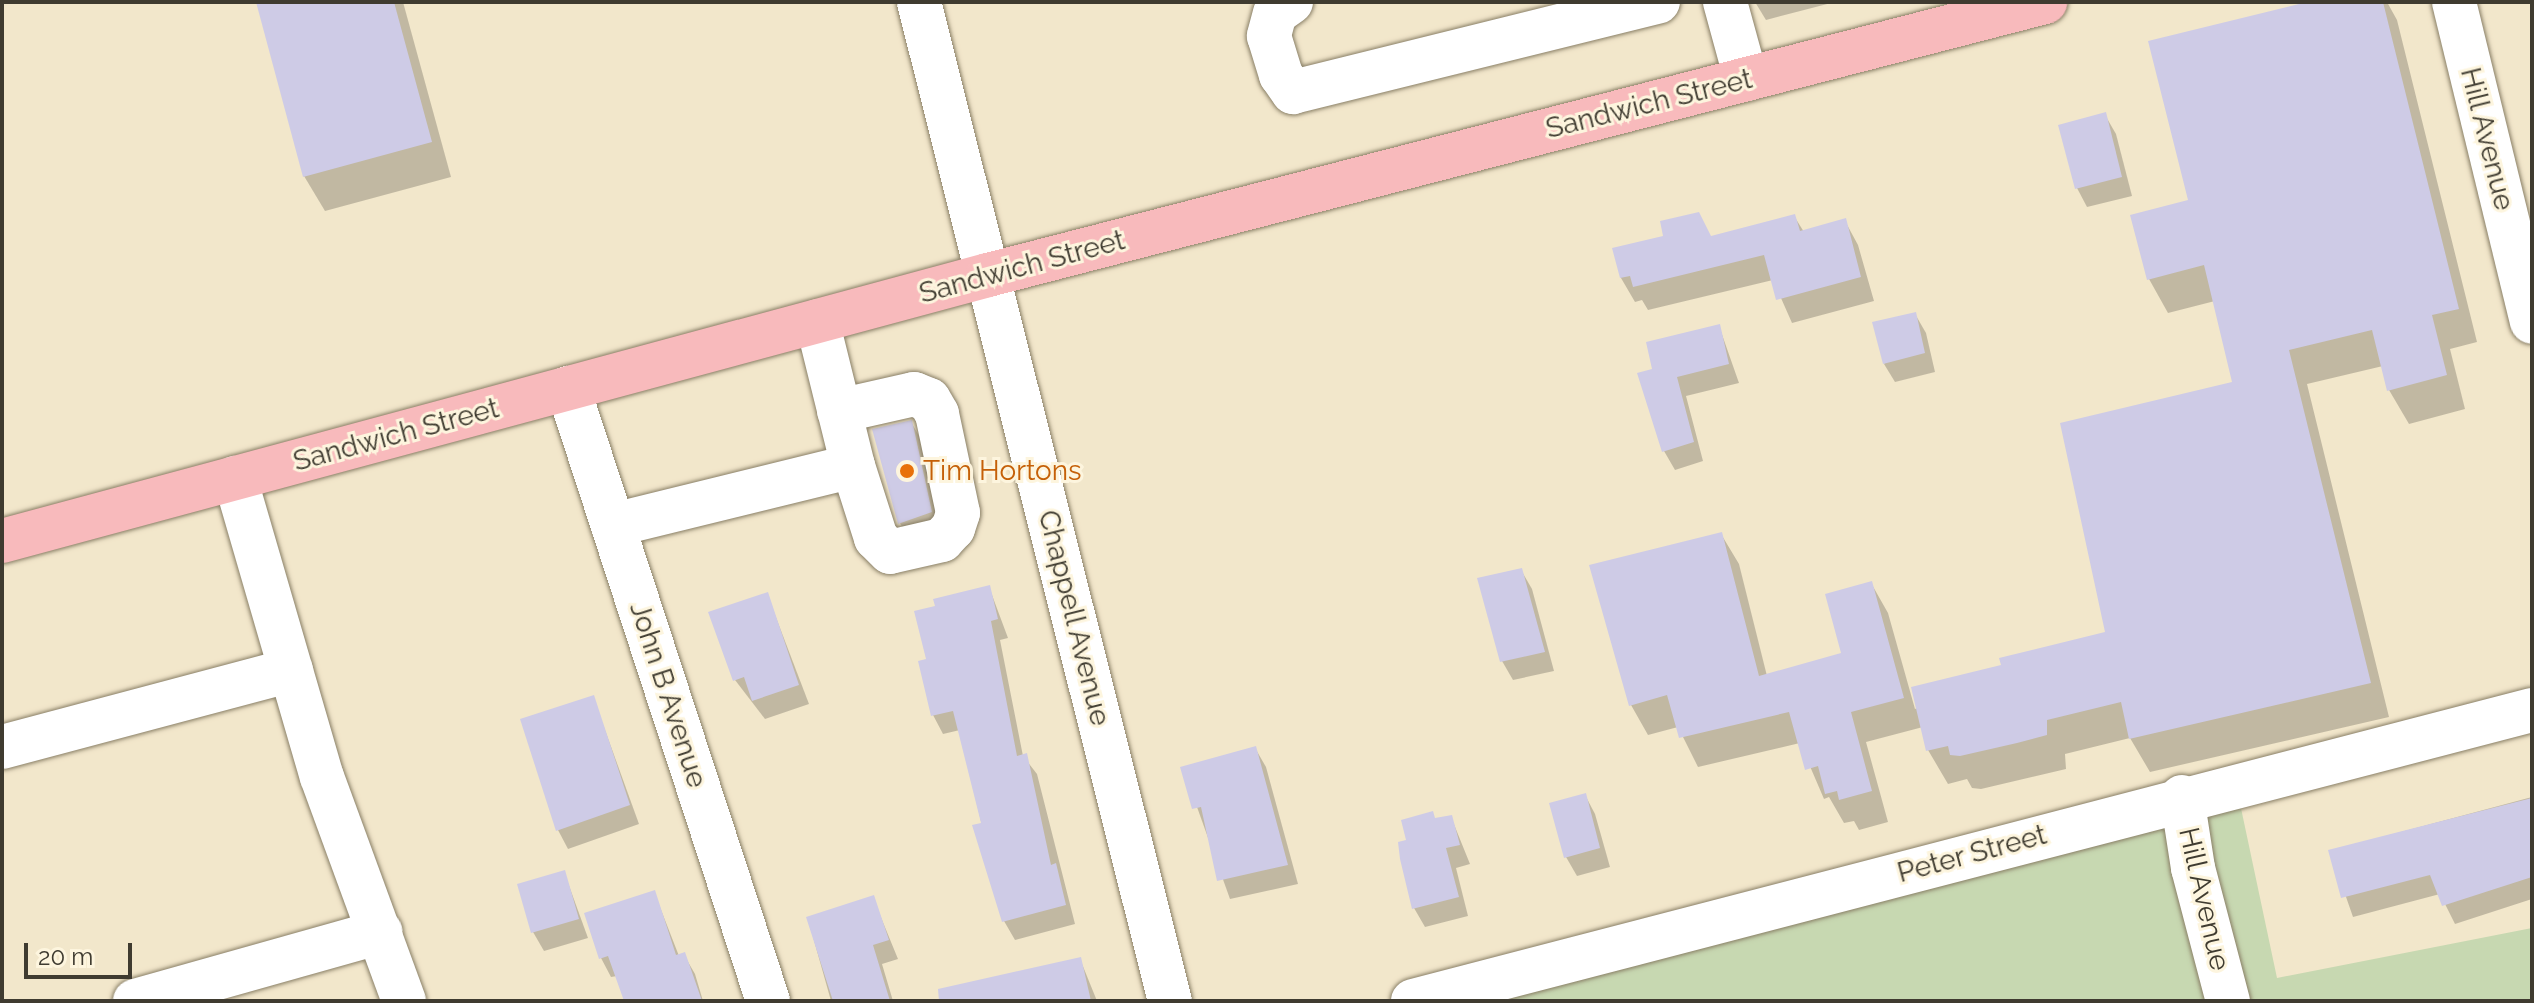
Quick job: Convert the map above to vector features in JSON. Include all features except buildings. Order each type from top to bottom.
[{"type":"main road","name":"Sandwich Street","points":[[2,541],[988,275],[2045,2]]},
{"type":"street","name":"Chappell Avenue","points":[[919,2],[1170,1001]]},
{"type":"street","points":[[1291,2],[1275,13],[1269,36],[1281,75],[1293,92],[1658,2]]},
{"type":"street","points":[[1725,2],[1746,79]]},
{"type":"street","name":"Hill Avenue","points":[[2454,2],[2532,322]]},
{"type":"street","points":[[817,321],[839,411],[853,466],[876,538],[890,552],[942,540],[953,528],[958,513],[937,414],[929,400],[914,394],[839,411]]},
{"type":"street","name":"John B Avenue","points":[[568,388],[768,1001]]},
{"type":"street","points":[[613,525],[853,466]]},
{"type":"street","points":[[235,478],[322,777],[404,1001]]},
{"type":"street","points":[[2,747],[291,670]]},
{"type":"street","name":"Peter Street","points":[[1413,1001],[1618,951],[2182,797],[2532,710]]},
{"type":"street","name":"Hill Avenue","points":[[2182,797],[2193,868],[2228,1001]]},
{"type":"street","points":[[135,1001],[380,932]]},
{"type":"green space","points":[[2238,794],[2277,978],[2532,928],[2532,1001],[1421,1001]]},
{"type":"place","name":"Tim Hortons","points":[[907,471]]}]
